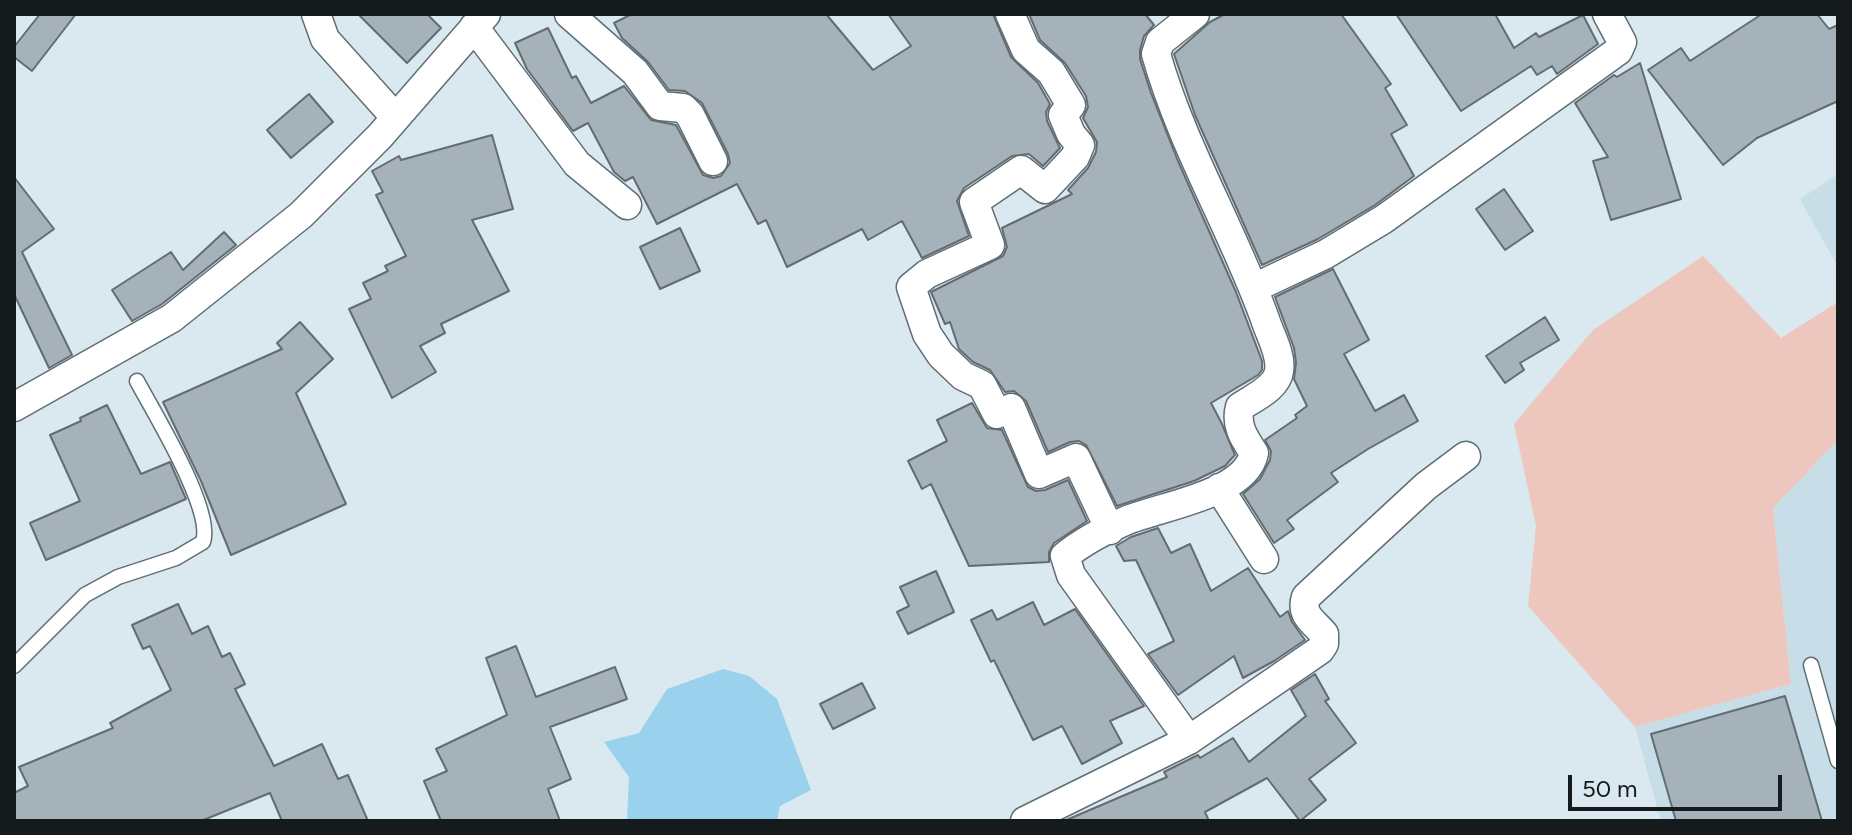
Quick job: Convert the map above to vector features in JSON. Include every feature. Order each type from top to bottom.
[{"type":"street","points":[[316,14],[325,39],[395,117]]},
{"type":"street","points":[[569,14],[635,72],[660,106],[683,108],[690,115],[713,161]]},
{"type":"street","points":[[1010,14],[1026,50],[1051,72],[1071,105],[1063,115],[1071,134],[1080,145],[1075,157],[1045,189],[1021,170],[974,202],[990,245],[927,274],[911,287],[927,334],[941,355],[963,376],[982,385],[997,414],[1011,408],[1039,474],[1076,458],[1110,530]]},
{"type":"street","points":[[1189,740],[1066,565],[1065,556],[1126,521],[1233,482],[1252,464],[1254,453],[1240,430],[1237,418],[1240,407],[1273,384],[1279,375],[1280,361],[1254,288],[1189,141],[1156,54],[1160,42],[1195,14]]},
{"type":"street","points":[[1254,288],[1326,254],[1384,219],[1618,51],[1622,42],[1607,14]]},
{"type":"street","points":[[14,407],[172,318],[301,215],[395,117],[480,20],[577,164],[627,205]]},
{"type":"street","points":[[1025,821],[1069,811],[1189,740],[1320,650],[1324,644],[1324,634],[1307,617],[1303,606],[1306,597],[1426,486],[1466,456]]},
{"type":"street","points":[[1219,488],[1264,559]]},
{"type":"lane","points":[[14,666],[85,595],[118,577],[176,558],[203,542],[206,521],[195,493],[137,381]]},
{"type":"lane","points":[[1811,665],[1838,761]]},
{"type":"shaded area","points":[[1838,174],[1838,267],[1800,199]]},
{"type":"shaded area","points":[[1703,256],[1781,338],[1838,302],[1838,440],[1773,508],[1791,684],[1635,727],[1528,606],[1536,526],[1514,424],[1593,330]]},
{"type":"shaded area","points":[[1838,440],[1838,821],[1661,821],[1635,727],[1791,684],[1773,508]]},
{"type":"water","points":[[723,669],[749,676],[777,699],[811,790],[780,806],[777,821],[627,821],[629,777],[604,742],[639,733],[667,689]]},
{"type":"building","points":[[40,14],[76,14],[32,71],[14,57],[14,47]]},
{"type":"building","points":[[358,14],[427,14],[441,28],[407,63]]},
{"type":"building","points":[[632,14],[826,14],[873,70],[911,46],[888,14],[993,14],[1011,57],[1038,83],[1050,104],[1046,112],[1047,121],[1060,148],[1043,166],[1029,154],[1012,156],[964,188],[957,201],[969,236],[922,258],[902,221],[868,240],[862,229],[787,267],[766,220],[758,224],[737,184],[657,224],[633,177],[625,181],[614,172],[588,123],[573,131],[527,69],[515,43],[548,28],[572,78],[576,76],[591,103],[624,86],[651,120],[676,125],[703,175],[713,178],[721,176],[730,163],[728,154],[702,103],[685,91],[669,90],[648,62],[622,38],[614,23]]},
{"type":"building","points":[[1029,14],[1145,14],[1154,25],[1144,36],[1140,59],[1178,161],[1236,292],[1262,361],[1262,370],[1258,375],[1211,403],[1235,455],[1225,466],[1194,481],[1117,506],[1086,445],[1079,441],[1070,442],[1048,452],[1026,401],[1014,391],[1005,392],[990,370],[973,362],[959,349],[950,322],[945,324],[931,292],[1003,256],[1007,247],[1002,228],[1072,194],[1068,190],[1088,168],[1096,152],[1097,142],[1083,118],[1088,107],[1086,96],[1065,63],[1040,40]]},
{"type":"building","points":[[1225,14],[1341,14],[1391,84],[1385,88],[1407,125],[1391,134],[1414,176],[1375,205],[1318,239],[1262,265],[1195,115],[1174,54],[1210,22]]},
{"type":"building","points":[[1396,14],[1495,14],[1514,48],[1536,33],[1539,37],[1583,15],[1598,44],[1557,74],[1552,66],[1537,75],[1531,66],[1461,111]]},
{"type":"building","points":[[1762,14],[1817,14],[1829,29],[1838,25],[1838,101],[1757,138],[1723,165],[1648,70],[1681,48],[1690,61]]},
{"type":"building","points":[[1640,63],[1681,199],[1611,220],[1593,161],[1608,157],[1575,103],[1614,75],[1617,77]]},
{"type":"building","points":[[309,94],[333,122],[291,158],[267,130]]},
{"type":"building","points":[[492,135],[513,209],[472,220],[509,291],[441,324],[445,333],[420,346],[436,372],[392,398],[349,309],[371,299],[363,283],[388,271],[385,266],[406,256],[376,195],[383,192],[372,171],[399,156],[401,160]]},
{"type":"building","points":[[14,177],[54,229],[22,252],[72,355],[49,368],[14,294]]},
{"type":"building","points":[[1504,189],[1533,231],[1505,250],[1476,209]]},
{"type":"building","points":[[680,228],[700,271],[660,289],[640,247]]},
{"type":"building","points":[[224,232],[236,245],[162,304],[132,321],[112,290],[171,252],[183,270]]},
{"type":"building","points":[[1333,269],[1369,340],[1344,354],[1375,411],[1404,395],[1418,421],[1331,473],[1338,482],[1287,520],[1294,529],[1274,543],[1243,494],[1260,479],[1270,460],[1271,451],[1265,440],[1297,418],[1295,415],[1307,406],[1294,379],[1294,348],[1275,297]]},
{"type":"building","points":[[1545,317],[1559,340],[1520,363],[1524,370],[1505,383],[1486,356]]},
{"type":"building","points":[[300,322],[333,359],[296,393],[346,504],[231,555],[201,481],[163,402],[282,349],[277,343]]},
{"type":"building","points":[[972,403],[987,428],[1002,430],[1028,487],[1036,491],[1045,490],[1068,480],[1087,521],[1054,543],[1049,552],[1049,562],[969,566],[931,484],[922,489],[908,461],[947,441],[937,420]]},
{"type":"building","points":[[107,405],[141,474],[170,462],[186,499],[46,560],[30,523],[80,501],[50,435]]},
{"type":"building","points":[[1158,528],[1171,553],[1190,544],[1211,591],[1248,568],[1280,617],[1288,611],[1305,640],[1243,678],[1234,656],[1178,695],[1148,654],[1174,641],[1136,560],[1124,561],[1116,546]]},
{"type":"building","points":[[936,571],[954,612],[908,634],[897,612],[909,606],[900,587]]},
{"type":"building","points":[[1033,602],[1044,625],[1075,609],[1144,706],[1110,721],[1122,743],[1082,764],[1062,726],[1033,740],[971,620],[992,610],[997,620]]},
{"type":"building","points":[[178,604],[192,634],[208,626],[222,657],[230,653],[245,684],[235,689],[274,766],[322,744],[338,779],[348,775],[368,821],[282,821],[270,793],[201,821],[14,821],[14,793],[28,786],[19,767],[113,728],[110,723],[171,690],[150,646],[143,649],[132,625]]},
{"type":"building","points":[[516,646],[536,697],[615,667],[627,699],[550,727],[571,779],[548,789],[560,821],[441,821],[424,781],[447,771],[436,749],[507,715],[486,658]]},
{"type":"building","points":[[1315,674],[1329,699],[1325,701],[1356,743],[1309,779],[1326,800],[1300,821],[1267,778],[1205,812],[1209,821],[1064,821],[1167,777],[1164,772],[1198,755],[1200,758],[1233,738],[1249,762],[1306,716],[1291,690]]},
{"type":"building","points":[[862,683],[875,708],[833,729],[820,704]]},
{"type":"building","points":[[1785,696],[1822,821],[1676,821],[1651,734]]}]
